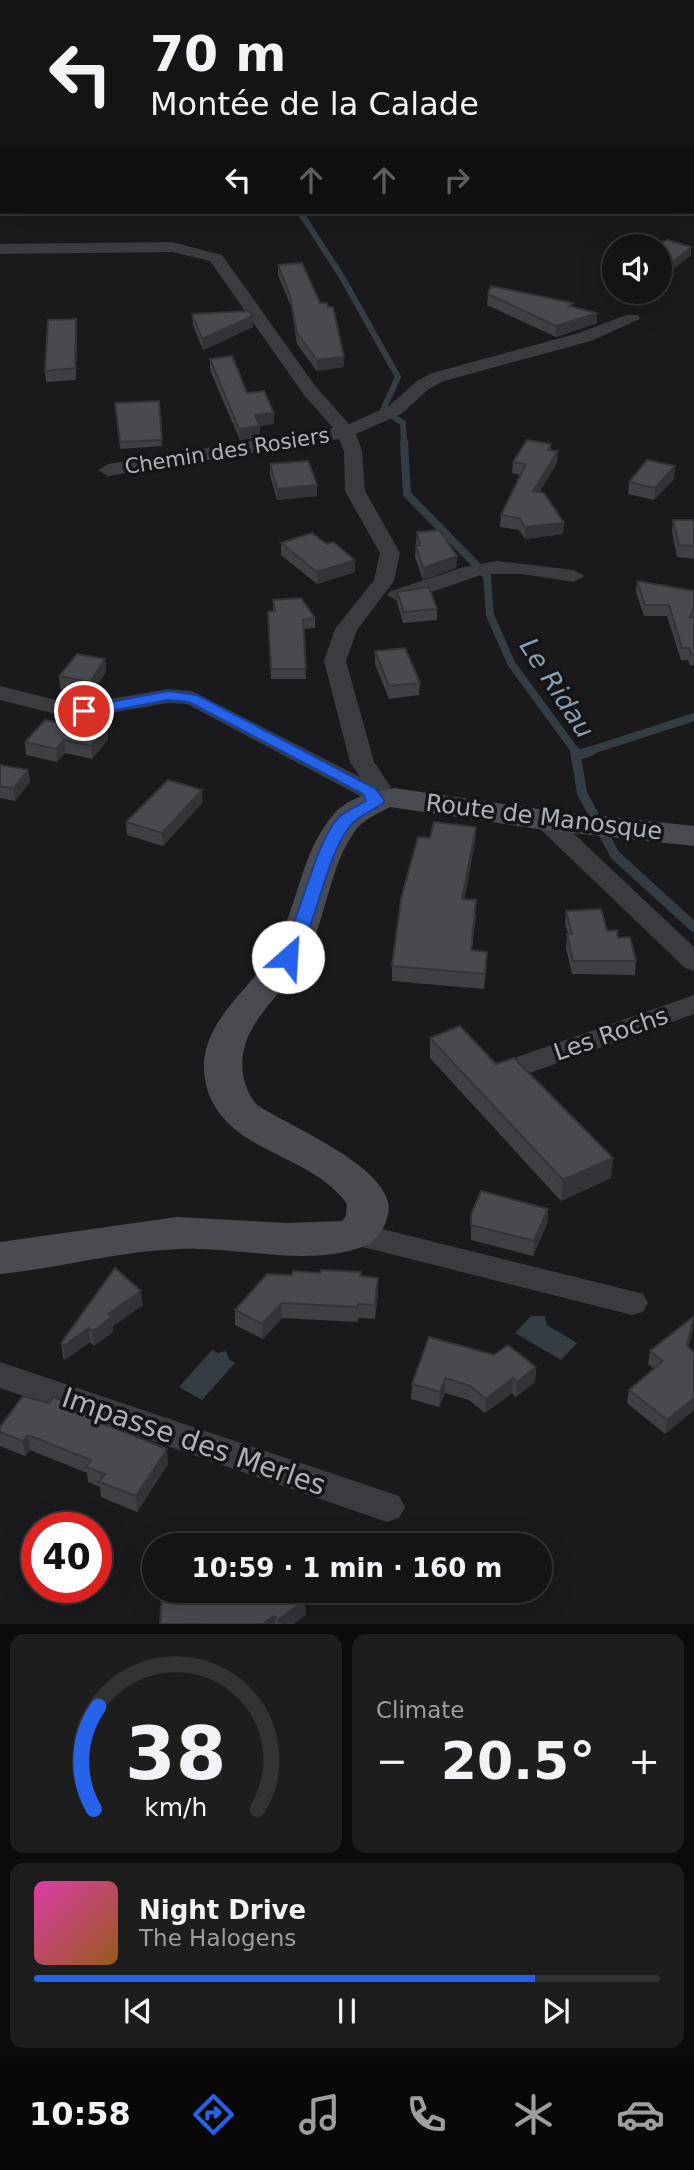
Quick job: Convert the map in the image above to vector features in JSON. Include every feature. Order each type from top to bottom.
[{"type":"street","name":"Chemin des Rosiers","points":[[0,249],[172,247],[188,248],[216,258],[310,391],[346,432],[352,451],[355,491],[390,554],[389,568],[372,596],[346,629],[335,661],[362,762],[380,794]]},
{"type":"street","points":[[346,432],[387,415],[423,385],[438,377],[585,337],[632,319]]},
{"type":"street","name":"Chemin des Rosiers","points":[[108,471],[346,432]]},
{"type":"street","points":[[372,596],[420,592],[480,569],[503,566],[574,576]]},
{"type":"street","points":[[0,694],[76,712],[168,696],[192,698],[380,794],[344,821],[332,843],[298,939],[279,972],[227,1041],[222,1069],[232,1104],[253,1124],[344,1174],[364,1195],[369,1208],[368,1217],[354,1234]]},
{"type":"street","name":"Route de Manosque","points":[[380,794],[545,820],[694,836]]},
{"type":"street","points":[[545,820],[694,962]]},
{"type":"street","name":"Les Rochs","points":[[527,1064],[694,1004]]},
{"type":"street","points":[[0,1258],[176,1233],[206,1231],[318,1239],[354,1234],[632,1303]]},
{"type":"street","name":"Impasse des Merles","points":[[0,1375],[387,1507]]},
{"type":"shaded area","points":[[531,1316],[545,1316],[547,1325],[577,1343],[561,1360],[515,1333]]},
{"type":"shaded area","points":[[212,1350],[218,1353],[226,1351],[229,1359],[235,1363],[202,1400],[179,1387]]},
{"type":"building","points":[[672,241],[691,247],[672,263]]},
{"type":"building","points":[[302,263],[320,303],[333,307],[344,357],[317,360],[297,333],[290,296],[278,265]]},
{"type":"building","points":[[491,286],[573,303],[569,306],[597,313],[556,326],[488,294]]},
{"type":"building","points":[[250,311],[253,316],[202,339],[192,314]]},
{"type":"building","points":[[76,319],[75,368],[45,371],[48,320]]},
{"type":"building","points":[[232,356],[247,393],[264,391],[274,413],[255,415],[260,426],[239,429],[210,359]]},
{"type":"building","points":[[159,401],[162,440],[120,442],[115,403]]},
{"type":"building","points":[[527,440],[551,444],[548,450],[558,451],[533,491],[544,493],[564,523],[525,527],[519,518],[501,515],[526,464],[513,462]]},
{"type":"building","points":[[647,460],[675,466],[655,488],[629,482]]},
{"type":"building","points":[[308,461],[317,485],[277,489],[270,464]]},
{"type":"building","points":[[673,520],[694,520],[694,546],[679,545]]},
{"type":"building","points":[[439,530],[457,556],[423,568],[416,546],[420,545],[417,532]]},
{"type":"building","points":[[312,533],[327,544],[333,542],[355,560],[317,572],[281,543]]},
{"type":"building","points":[[637,581],[694,591],[694,608],[690,617],[694,617],[694,654],[691,654],[689,648],[682,648],[669,605],[645,605]]},
{"type":"building","points":[[429,587],[437,609],[404,612],[397,592]]},
{"type":"building","points":[[301,598],[315,618],[303,620],[306,669],[271,669],[268,612],[275,611],[273,600]]},
{"type":"building","points":[[405,648],[420,683],[389,686],[375,651]]},
{"type":"building","points":[[77,654],[105,659],[90,682],[59,676]]},
{"type":"building","points":[[45,720],[75,726],[80,721],[107,726],[91,746],[64,740],[56,749],[25,742]]},
{"type":"building","points":[[0,765],[28,770],[13,789],[0,786]]},
{"type":"building","points":[[168,780],[202,790],[162,833],[126,822]]},
{"type":"building","points":[[434,822],[476,827],[462,899],[476,900],[471,950],[487,952],[485,974],[392,966],[401,899],[418,837],[430,838]]},
{"type":"building","points":[[601,909],[607,931],[617,930],[618,938],[630,937],[636,961],[573,961],[567,934],[572,934],[566,911]]},
{"type":"building","points":[[460,1026],[496,1064],[514,1058],[613,1158],[563,1180],[430,1038]]},
{"type":"building","points":[[481,1191],[548,1209],[534,1241],[471,1225],[471,1215]]},
{"type":"building","points":[[115,1268],[141,1291],[108,1314],[112,1317],[93,1331],[89,1328],[63,1346],[61,1343]]},
{"type":"building","points":[[321,1270],[361,1272],[360,1276],[378,1278],[375,1305],[358,1304],[358,1307],[282,1303],[262,1324],[235,1310],[267,1274],[292,1275],[293,1271],[320,1273]]},
{"type":"building","points":[[694,1316],[687,1346],[694,1352],[694,1398],[667,1420],[629,1390],[663,1361],[650,1351]]},
{"type":"building","points":[[429,1337],[494,1355],[508,1345],[536,1367],[517,1382],[513,1378],[486,1399],[470,1386],[445,1378],[440,1392],[412,1384]]},
{"type":"building","points":[[23,1396],[49,1403],[53,1397],[103,1417],[99,1422],[167,1449],[136,1496],[99,1482],[105,1474],[86,1467],[91,1460],[28,1435],[23,1441],[0,1432],[0,1427]]},
{"type":"building","points":[[162,1603],[301,1603],[278,1620],[274,1616],[263,1624],[160,1624]]},
{"type":"waterway","name":"Le Ridau","points":[[301,214],[342,277],[398,377],[383,410],[403,423],[404,444]]},
{"type":"waterway","name":"Le Ridau","points":[[404,442],[407,494],[487,576],[490,615],[511,663],[576,752]]},
{"type":"waterway","points":[[586,752],[694,717]]},
{"type":"waterway","name":"Le Ridau","points":[[575,751],[582,793],[615,855],[694,927]]},
{"type":"waterway","points":[[578,755],[591,751]]},
{"type":"route","points":[[84,711],[168,696],[192,698],[370,792],[371,797],[377,801],[358,810],[344,821],[332,843],[298,939],[288,957]]}]
